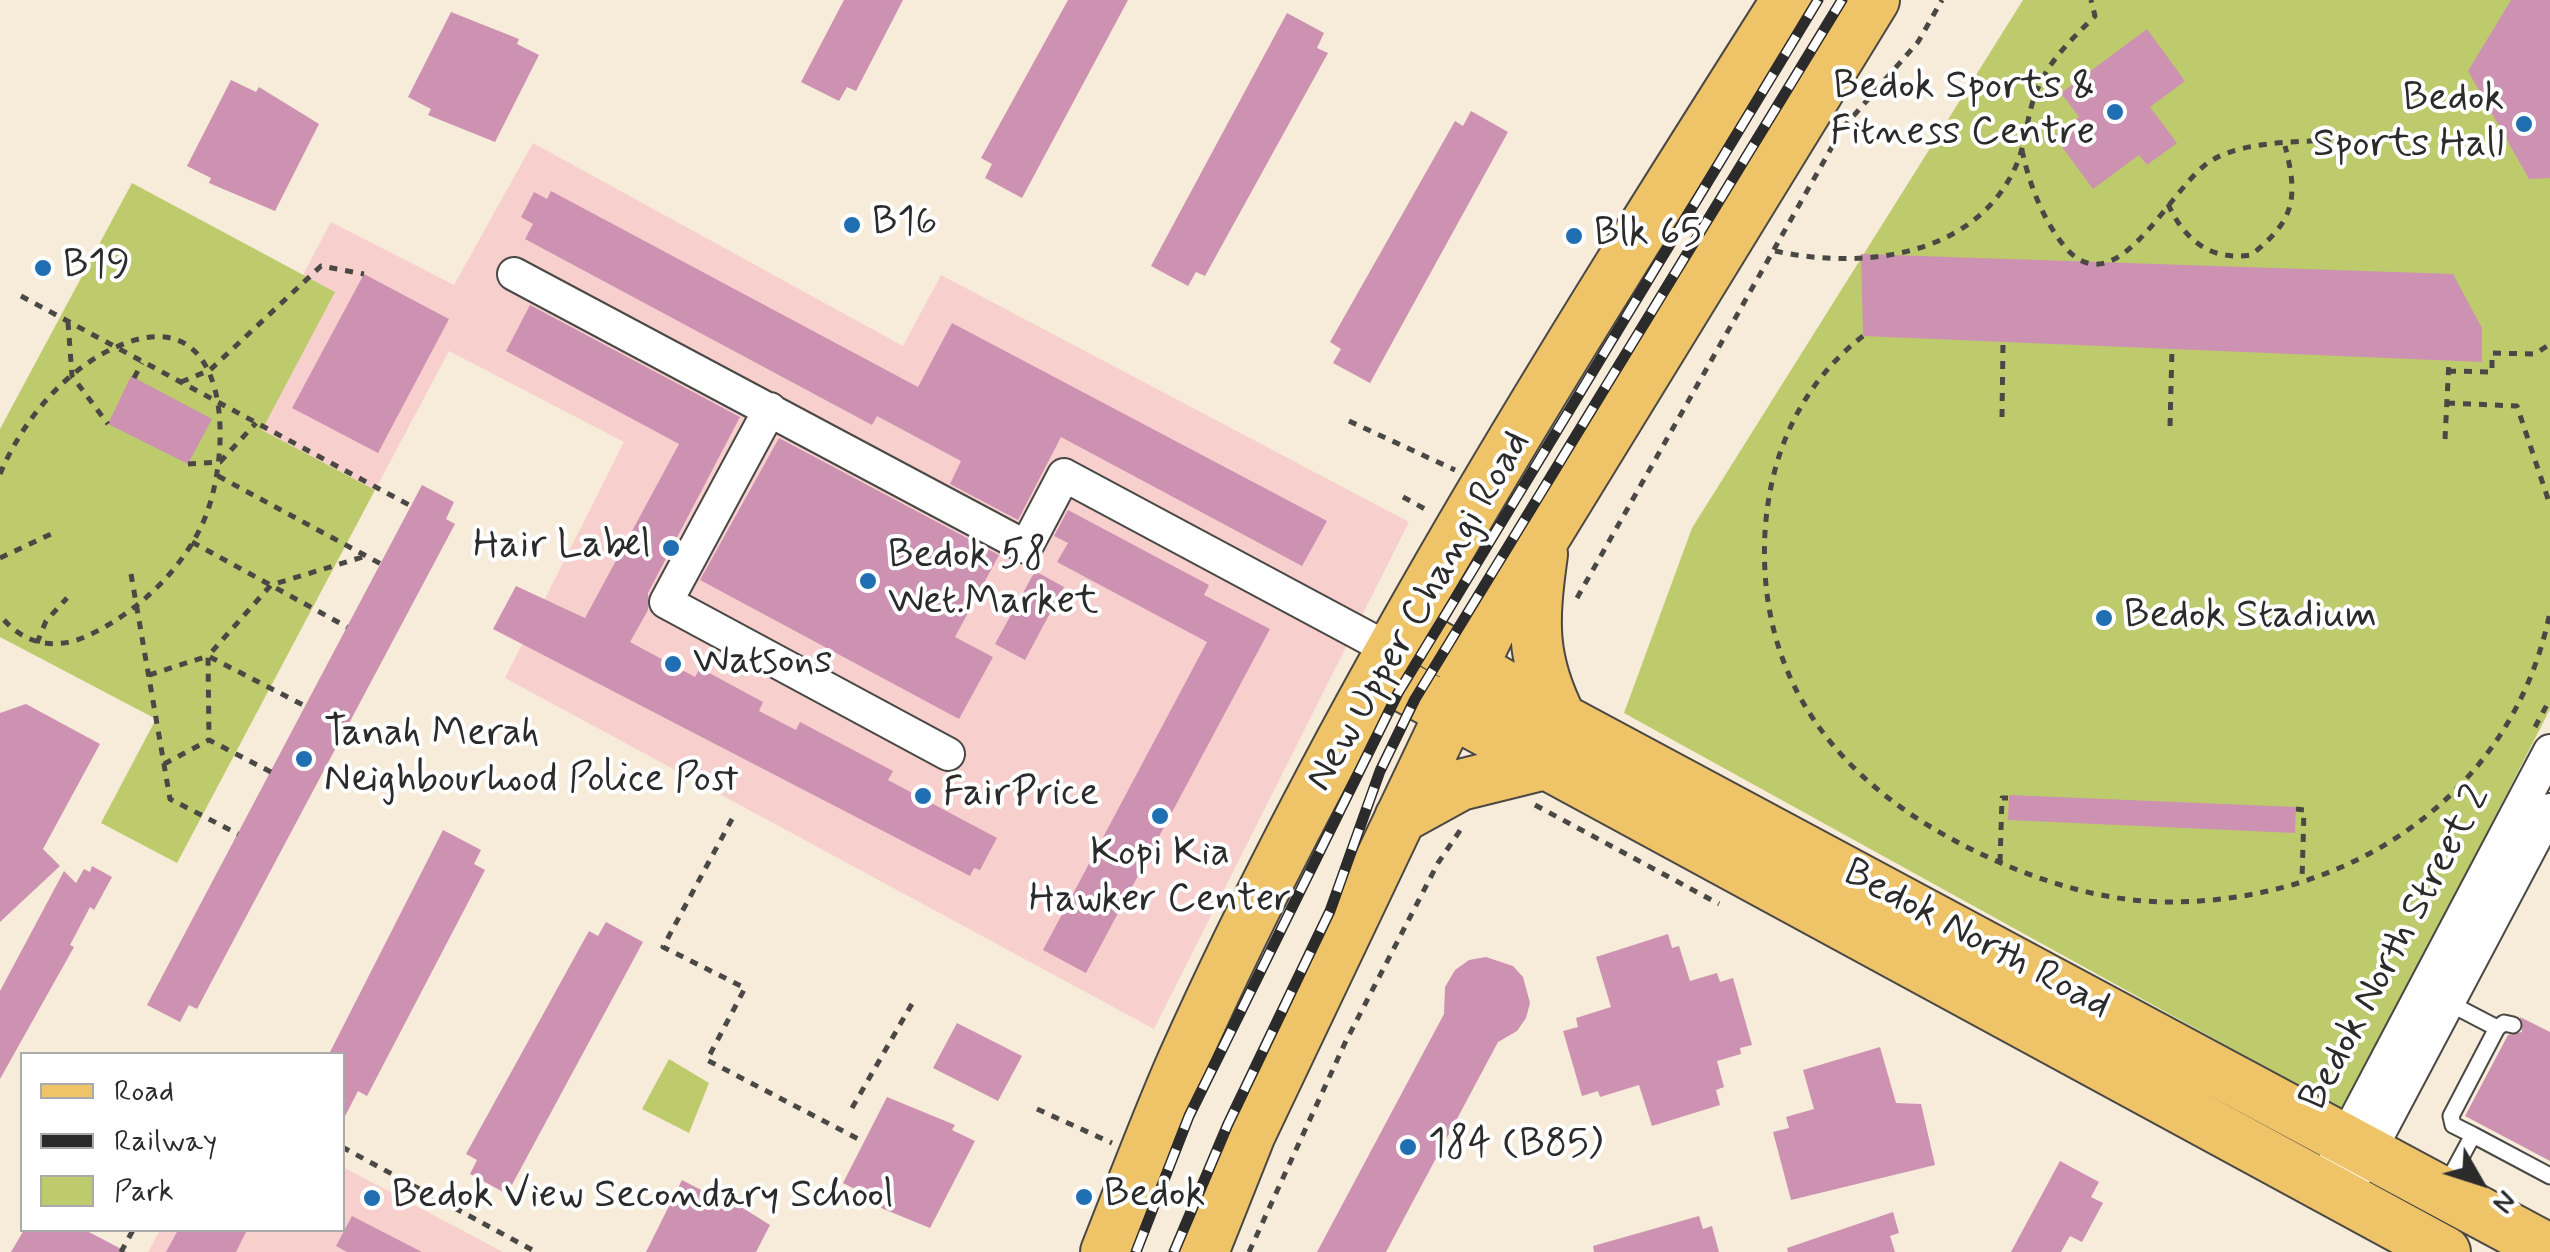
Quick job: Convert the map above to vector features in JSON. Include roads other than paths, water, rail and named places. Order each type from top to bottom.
[{"type":"main road","name":"New Upper Changi Road","points":[[1106,1252],[1231,960],[1385,647],[1787,0]]},
{"type":"main road","name":"New Upper Changi Road","points":[[1203,1252],[1250,1134],[1473,666],[1545,529],[1874,0]]},
{"type":"main road","points":[[1400,818],[1442,792],[1544,760],[1548,694],[1533,640],[1545,529]]},
{"type":"main road","name":"Bedok North Road","points":[[1385,647],[1473,666],[1544,760],[2543,1241]]},
{"type":"main road","name":"Bedok North Road","points":[[1385,647],[1452,712],[2445,1252]]},
{"type":"street","points":[[514,274],[1026,547],[1064,475],[1385,647]]},
{"type":"street","points":[[770,409],[666,602],[948,754]]},
{"type":"street","name":"Bedok North Street 2","points":[[2436,996],[2541,741]]},
{"type":"street","name":"Bedok North Street 2","points":[[2332,1193],[2436,996],[2550,810]]},
{"type":"lane","points":[[2436,996],[2505,1026],[2450,1118],[2453,1125],[2550,1176]]},
{"type":"lane","points":[[2442,1193],[2472,1136]]},
{"type":"railway","points":[[1136,1252],[1189,1116],[1398,693],[1818,0]]},
{"type":"railway","points":[[1174,1252],[1228,1124],[1330,911],[1380,771],[1415,699],[1842,0]]},
{"type":"place","name":"Bedok Sports & Fitness Centre","points":[[2115,112]]},
{"type":"place","name":"Bedok Sports Hall","points":[[2524,124]]},
{"type":"place","name":"B16","points":[[852,225]]},
{"type":"place","name":"Blk 65","points":[[1574,236]]},
{"type":"place","name":"B19","points":[[43,268]]},
{"type":"place","name":"Hair Label","points":[[671,548]]},
{"type":"place","name":"Bedok 58 Wet.Market","points":[[868,581]]},
{"type":"place","name":"Bedok Stadium","points":[[2104,618]]},
{"type":"place","name":"Watsons","points":[[673,664]]},
{"type":"place","name":"Tanah Merah Neighbourhood Police Post","points":[[304,759]]},
{"type":"place","name":"FairPrice","points":[[923,796]]},
{"type":"place","name":"Kopi Kia Hawker Center","points":[[1160,816]]},
{"type":"place","name":"184 (B85)","points":[[1408,1147]]},
{"type":"place","name":"Bedok","points":[[1084,1197]]},
{"type":"place","name":"Bedok View Secondary School","points":[[372,1198]]}]
